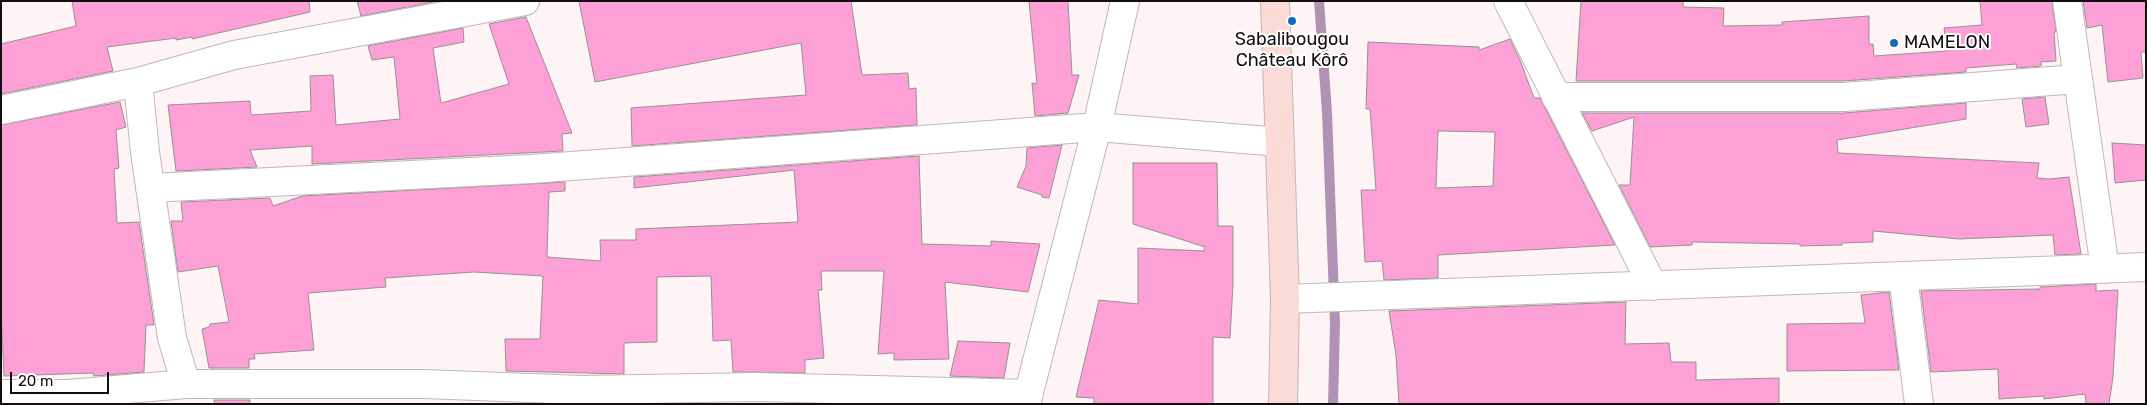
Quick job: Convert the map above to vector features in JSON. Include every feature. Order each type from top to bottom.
[{"type":"main road","points":[[1275,1],[1285,299],[1283,404]]},
{"type":"street","points":[[1,110],[138,82],[234,55],[526,1]]},
{"type":"street","points":[[1,394],[70,399],[186,384],[423,394],[583,397],[757,395],[1027,399],[1097,128],[1125,1]]},
{"type":"street","points":[[1508,1],[1556,98],[1654,286]]},
{"type":"street","points":[[2066,1],[2105,269]]},
{"type":"street","points":[[1556,98],[1844,98],[2077,79]]},
{"type":"street","points":[[138,82],[150,188],[172,338],[186,384]]},
{"type":"street","points":[[150,188],[531,169],[1097,128],[1280,142]]},
{"type":"street","points":[[1285,299],[2146,267]]},
{"type":"street","points":[[1903,276],[1919,404]]},
{"type":"building","points":[[72,1],[309,1],[310,12],[192,39],[192,37],[176,40],[176,38],[107,47],[113,71],[1,94],[1,44],[76,26]]},
{"type":"building","points":[[357,1],[438,1],[361,16]]},
{"type":"building","points":[[579,1],[851,1],[862,75],[908,73],[909,89],[916,88],[917,125],[632,146],[631,108],[806,95],[801,43],[595,82]]},
{"type":"building","points":[[1029,1],[1068,1],[1072,75],[1079,75],[1068,113],[1035,116],[1032,83],[1037,84]]},
{"type":"building","points":[[1581,1],[1683,1],[1683,7],[1724,8],[1723,26],[1782,25],[1782,22],[1869,16],[1869,44],[1873,44],[1874,56],[1947,51],[1944,28],[1982,25],[1980,1],[2052,1],[2056,32],[2054,32],[2056,61],[2041,62],[2041,66],[2017,68],[2016,64],[1966,68],[1966,72],[1843,81],[1576,81]]},
{"type":"building","points":[[2083,1],[2146,1],[2146,52],[2141,52],[2143,78],[2108,82],[2102,25],[2087,28]]},
{"type":"building","points":[[526,17],[572,133],[562,134],[563,151],[312,164],[312,146],[250,150],[257,167],[176,171],[168,105],[250,101],[251,115],[311,111],[310,76],[333,75],[336,125],[400,119],[394,57],[372,60],[368,46],[463,28],[464,42],[433,48],[441,103],[509,84],[489,24]]},
{"type":"building","points":[[1510,39],[1534,98],[1540,98],[1615,245],[1438,255],[1438,278],[1384,280],[1382,261],[1365,262],[1361,190],[1376,190],[1370,109],[1366,109],[1368,42],[1479,47],[1479,50]],"holes":[[[1438,131],[1495,132],[1493,186],[1436,188]]]},
{"type":"building","points":[[2045,97],[2049,124],[2026,127],[2022,99]]},
{"type":"building","points":[[120,102],[126,127],[116,130],[119,168],[114,169],[117,223],[139,222],[154,325],[146,325],[144,372],[94,376],[93,373],[4,376],[1,309],[1,125]]},
{"type":"building","points":[[1966,103],[1966,119],[1837,140],[1838,153],[2039,163],[2037,178],[2069,177],[2081,254],[2055,255],[2053,235],[1959,239],[1873,231],[1873,242],[1842,243],[1842,245],[1800,246],[1800,244],[1692,242],[1692,245],[1650,247],[1619,185],[1630,185],[1634,117],[1592,131],[1582,113],[1844,113]]},
{"type":"building","points":[[2112,143],[2146,145],[2146,180],[2115,183]]},
{"type":"building","points":[[1062,145],[1049,198],[1017,187],[1026,166],[1027,148]]},
{"type":"building","points":[[919,156],[922,244],[991,246],[991,241],[1040,244],[1028,292],[945,282],[949,359],[894,360],[894,353],[878,354],[884,271],[821,271],[822,290],[818,290],[824,358],[805,360],[805,373],[733,372],[731,340],[713,341],[711,276],[657,277],[657,342],[624,343],[624,374],[506,371],[505,339],[540,339],[543,276],[474,272],[385,278],[386,287],[308,293],[314,350],[254,354],[255,359],[249,359],[249,368],[209,368],[202,329],[209,327],[210,324],[229,322],[218,266],[178,272],[171,221],[183,221],[181,202],[270,198],[273,206],[302,196],[565,182],[565,191],[549,192],[547,257],[601,261],[600,240],[636,240],[636,229],[798,222],[794,170],[634,188],[634,177]]},
{"type":"building","points":[[1133,163],[1217,163],[1218,226],[1233,226],[1233,285],[1230,338],[1213,337],[1213,404],[1094,404],[1094,398],[1076,397],[1099,300],[1138,304],[1138,248],[1204,251],[1205,247],[1133,224]]},
{"type":"building","points":[[2096,284],[2096,291],[2118,290],[2113,377],[2109,404],[2086,404],[2085,394],[2044,399],[2044,396],[1999,399],[1998,369],[1931,372],[1921,291],[2040,289],[2040,287]]},
{"type":"building","points":[[1889,292],[1899,370],[1787,371],[1787,324],[1865,323],[1861,295]]},
{"type":"building","points":[[1626,302],[1625,344],[1669,343],[1671,362],[1696,362],[1696,380],[1779,378],[1779,404],[1399,404],[1396,355],[1389,311]]},
{"type":"building","points":[[958,341],[1010,343],[1004,378],[950,376]]},
{"type":"building","points":[[214,400],[250,400],[250,404],[215,404]]},
{"type":"waterway","points":[[1319,1],[1327,112],[1335,324],[1333,404]]},
{"type":"place","name":"Sabalibougou Château Kôrô","points":[[1292,21]]},
{"type":"place","name":"MAMELON","points":[[1894,43]]}]
